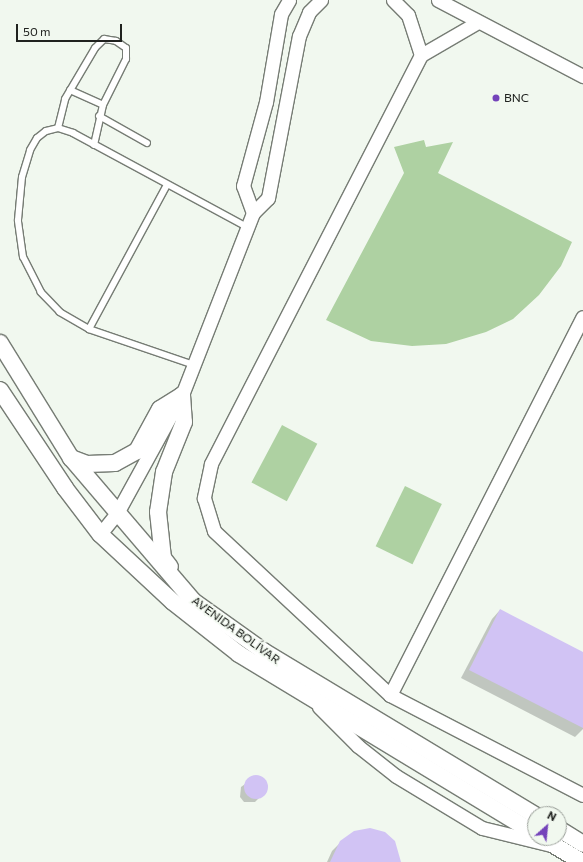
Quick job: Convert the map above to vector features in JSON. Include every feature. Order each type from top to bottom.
[{"type":"street","points":[[253,212],[243,186],[266,102],[281,14],[289,0]]},
{"type":"street","points":[[100,534],[117,513],[182,395],[253,212],[268,198],[299,36],[309,12],[321,0]]},
{"type":"street","points":[[392,0],[408,15],[421,55]]},
{"type":"street","points":[[438,0],[583,76]]},
{"type":"street","points":[[478,22],[421,55],[211,464],[204,498],[214,531],[390,695],[583,795]]},
{"type":"street","points":[[390,695],[583,318]]},
{"type":"street","name":"AVENIDA BOLÍVAR","points":[[0,342],[71,458],[193,600],[263,651],[527,810]]},
{"type":"street","name":"AVENIDA BOLÍVAR","points":[[0,390],[65,488],[100,534],[173,602],[239,654],[527,829]]},
{"type":"street","points":[[71,458],[87,464],[115,463],[137,451],[160,409],[182,395]]},
{"type":"street","points":[[182,395],[184,422],[164,472],[158,512],[163,558],[193,600]]},
{"type":"street","points":[[307,695],[358,746],[396,776],[482,828],[557,847],[582,862]]},
{"type":"street","points":[[567,834],[583,844]]},
{"type":"lane","points":[[58,128],[61,110],[70,90],[99,42],[111,39],[116,41],[126,48],[126,59],[103,105],[99,116],[94,145]]},
{"type":"lane","points":[[70,90],[103,105]]},
{"type":"lane","points":[[99,116],[147,143]]},
{"type":"lane","points":[[194,365],[89,329],[60,312],[41,292],[23,257],[18,220],[26,164],[36,138],[46,130],[58,128],[73,133],[166,185],[247,227]]},
{"type":"lane","points":[[89,329],[166,185]]},
{"type":"green space","points":[[424,140],[426,147],[453,142],[438,173],[572,242],[561,266],[539,295],[513,319],[486,332],[446,344],[412,346],[371,341],[326,320],[404,173],[394,147]]},
{"type":"green space","points":[[282,425],[317,444],[287,501],[251,482]]},
{"type":"green space","points":[[405,486],[442,504],[412,564],[376,546]]},
{"type":"building","points":[[500,609],[583,652],[583,728],[469,670]]},
{"type":"building","points":[[256,775],[264,779],[268,787],[264,795],[256,799],[248,795],[244,787],[248,779]]},
{"type":"building","points":[[370,828],[385,832],[395,841],[401,862],[330,862],[340,841],[354,831]]},
{"type":"place","name":"BNC","points":[[496,98]]}]
